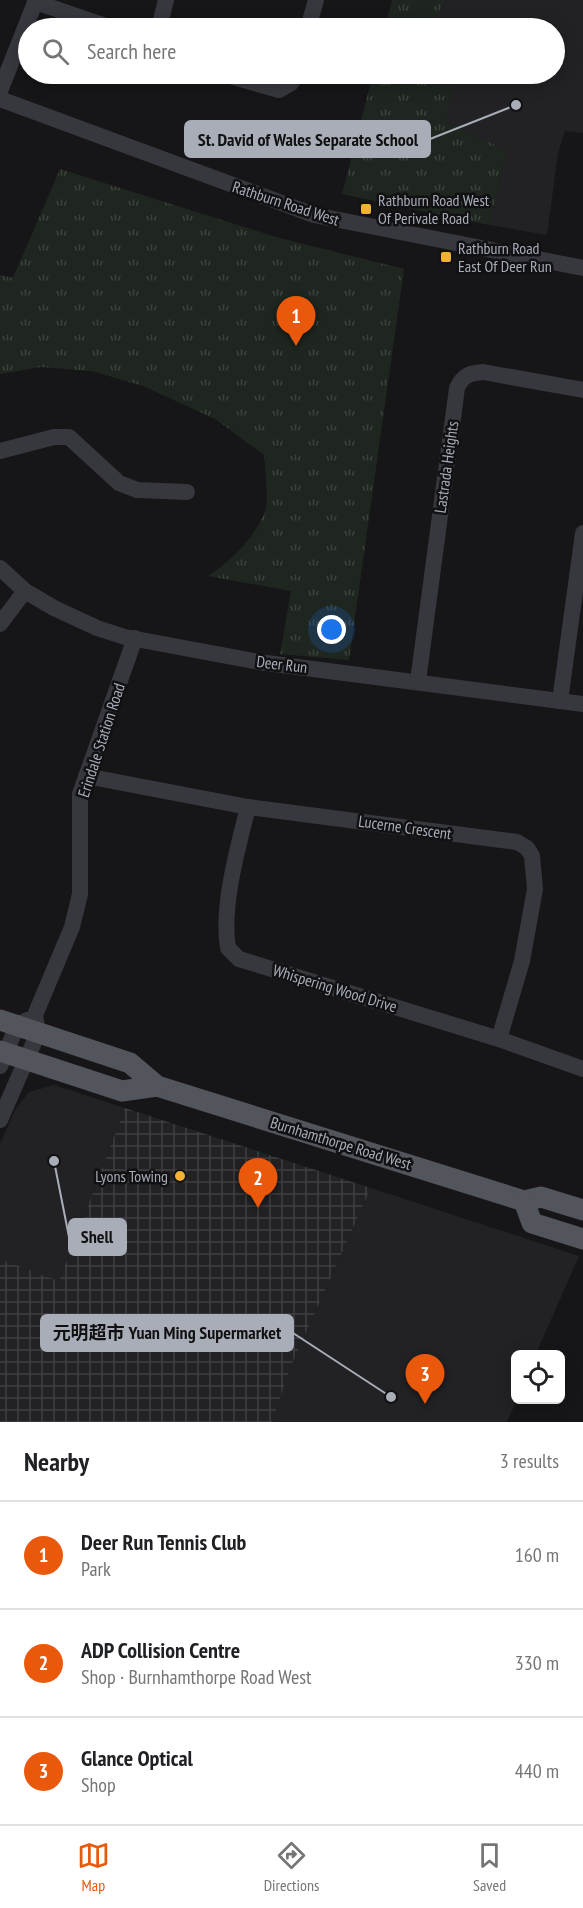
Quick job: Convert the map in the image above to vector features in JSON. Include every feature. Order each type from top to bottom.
[{"type":"main road","name":"Burnhamthorpe Road West","points":[[8,1023],[36,1024],[130,1063],[157,1086],[524,1201],[541,1197],[583,1210]]},
{"type":"main road","name":"Burnhamthorpe Road West","points":[[2,1057],[26,1060],[122,1090],[157,1086]]},
{"type":"main road","points":[[524,1201],[532,1223],[583,1239]]},
{"type":"street","points":[[162,18],[166,0]]},
{"type":"street","points":[[311,18],[316,0]]},
{"type":"street","points":[[28,18],[35,1],[83,18]]},
{"type":"street","points":[[0,91],[18,45]]},
{"type":"street","points":[[258,84],[279,90],[289,84]]},
{"type":"street","name":"Rathburn Road West","points":[[0,99],[314,215],[583,268]]},
{"type":"street","name":"Lastrada Heights","points":[[418,681],[457,388],[461,378],[470,373],[483,372],[583,390]]},
{"type":"street","points":[[0,451],[54,437],[69,437],[119,483],[137,490],[187,492]]},
{"type":"street","points":[[560,701],[583,533]]},
{"type":"street","name":"Deer Run","points":[[0,568],[24,591],[97,628],[135,638],[259,662],[583,704]]},
{"type":"street","points":[[0,624],[24,591]]},
{"type":"street","name":"Erindale Station Road","points":[[0,1120],[26,1060],[36,1024],[72,927],[80,894],[80,794],[135,638]]},
{"type":"street","name":"Lucerne Crescent","points":[[86,776],[248,807],[517,842],[527,848],[534,862],[535,889],[522,961],[499,1039]]},
{"type":"street","name":"Whispering Wood Drive","points":[[248,807],[227,918],[228,948],[239,959],[499,1039],[583,1068]]},
{"type":"street","points":[[2,1057],[8,1023]]},
{"type":"shaded area","points":[[447,0],[583,0],[583,133],[565,131],[558,153],[547,235],[489,225],[507,150],[446,123],[429,86],[429,84],[565,84],[565,18],[434,18]]},
{"type":"shaded area","points":[[54,1085],[125,1108],[59,1281],[0,1259],[0,1144],[15,1110],[29,1092]]},
{"type":"shaded area","points":[[125,1108],[371,1188],[290,1368],[272,1422],[0,1422],[0,1259],[59,1281]]},
{"type":"shaded area","points":[[371,1188],[579,1256],[538,1350],[511,1350],[511,1404],[515,1404],[507,1422],[271,1422],[290,1368]]},
{"type":"green space","points":[[392,0],[447,0],[434,18],[388,18]]},
{"type":"green space","points":[[370,84],[429,84],[429,86],[451,87],[446,123],[507,150],[489,225],[342,194]]},
{"type":"green space","points":[[60,169],[276,237],[404,269],[349,660],[280,654],[291,591],[208,576],[241,548],[261,521],[267,499],[264,455],[215,419],[143,386],[92,371],[41,367],[0,374],[0,275],[13,278]]},
{"type":"place","name":"St. David of Wales Separate School","points":[[516,105]]},
{"type":"place","name":"Rathburn Road West Of Perivale Road","points":[[366,209]]},
{"type":"place","name":"Rathburn Road East Of Deer Run","points":[[446,257]]},
{"type":"place","name":"Deer Run Tennis Club","points":[[296,346]]},
{"type":"place","name":"Shell","points":[[54,1161]]},
{"type":"place","name":"Lyons Towing","points":[[180,1176]]},
{"type":"place","name":"ADP Collision Centre","points":[[258,1208]]},
{"type":"place","name":"元明超市 Yuan Ming Supermarket","points":[[391,1397]]},
{"type":"place","name":"Glance Optical","points":[[425,1404]]}]
